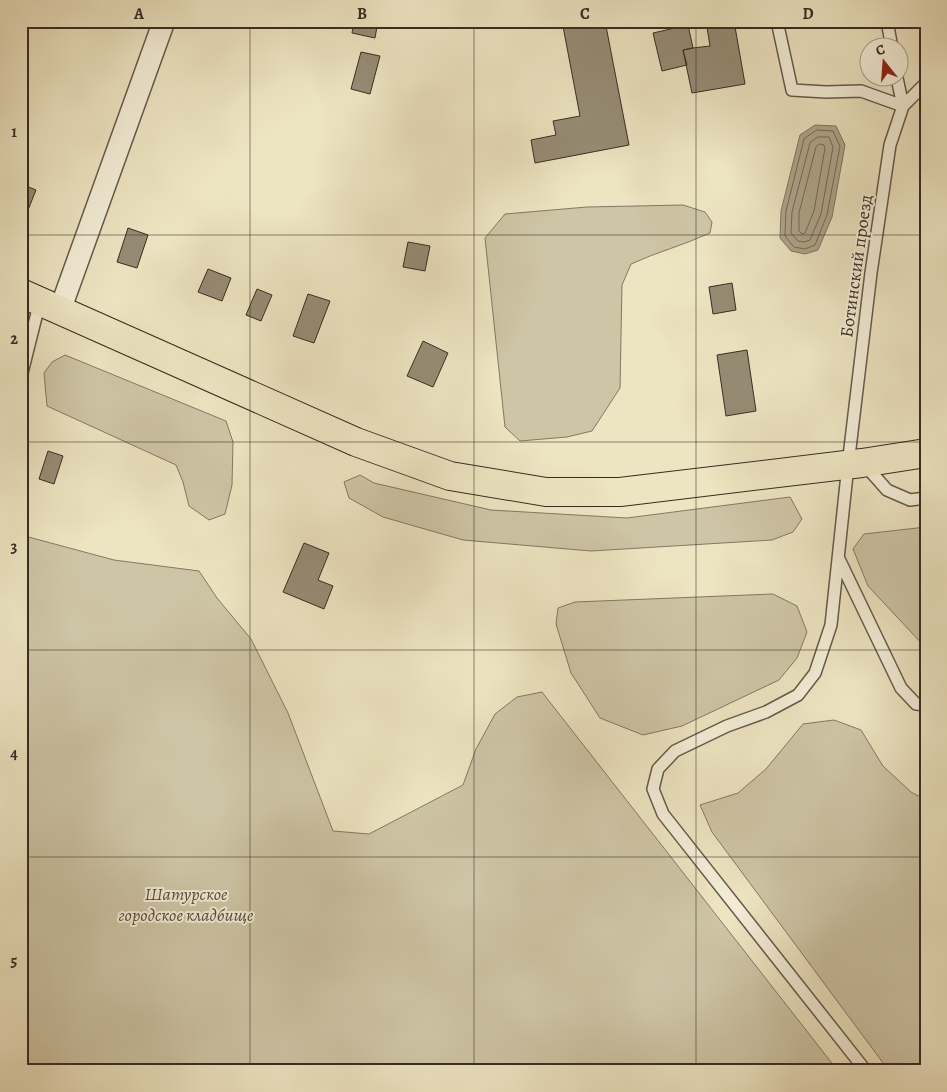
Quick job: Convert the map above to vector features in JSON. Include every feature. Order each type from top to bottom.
[{"type":"main road","points":[[41,301],[356,442],[450,476],[546,492],[620,492],[855,464],[926,453]]},
{"type":"street","points":[[41,301],[164,21]]},
{"type":"lane","points":[[777,21],[792,90],[826,92],[861,91],[903,106]]},
{"type":"lane","points":[[886,21],[890,38]]},
{"type":"lane","name":"Ботинский проезд","points":[[866,1071],[663,814],[653,789],[658,769],[676,751],[727,726],[766,712],[798,695],[815,673],[831,624],[838,557],[855,464],[871,273],[890,145],[903,106],[926,83]]},
{"type":"lane","points":[[899,88],[903,106]]},
{"type":"lane","points":[[21,377],[41,301]]},
{"type":"lane","points":[[855,464],[887,490],[910,500],[926,498]]},
{"type":"lane","points":[[838,557],[901,688],[916,704],[926,705]]},
{"type":"green space","points":[[683,205],[705,212],[712,222],[710,233],[631,264],[622,285],[620,388],[592,431],[567,437],[520,441],[505,427],[485,238],[505,214],[587,207]]},
{"type":"green space","points":[[65,355],[226,421],[233,442],[232,485],[225,514],[209,520],[189,506],[183,482],[176,465],[47,406],[44,373],[52,362]]},
{"type":"green space","points":[[360,475],[374,483],[491,510],[627,518],[790,497],[802,519],[793,532],[772,540],[591,551],[463,540],[383,517],[349,498],[344,482]]},
{"type":"green space","points":[[926,527],[926,648],[868,586],[853,549],[864,534]]},
{"type":"green space","name":"Шатурское городское кладбище","points":[[21,535],[114,560],[199,571],[217,598],[251,639],[288,713],[333,831],[369,834],[463,785],[476,749],[495,714],[517,697],[542,692],[838,1071],[21,1071]]},
{"type":"green space","points":[[773,594],[797,606],[807,632],[797,658],[779,680],[682,726],[643,735],[600,718],[571,673],[556,624],[558,608],[575,602]]},
{"type":"green space","points":[[834,720],[861,730],[883,766],[911,792],[926,800],[926,1071],[889,1071],[712,832],[700,805],[738,793],[766,769],[803,724]]},
{"type":"water","points":[[815,125],[836,126],[845,145],[832,217],[818,250],[805,254],[791,251],[780,238],[781,211],[800,135]]},
{"type":"building","points":[[354,21],[378,21],[375,38],[352,33]]},
{"type":"building","points":[[562,21],[605,21],[629,145],[535,163],[531,140],[556,135],[553,121],[580,116]]},
{"type":"building","points":[[706,21],[734,21],[745,84],[692,93],[683,50],[710,46]]},
{"type":"building","points":[[688,25],[693,48],[683,50],[687,65],[662,71],[653,33]]},
{"type":"building","points":[[361,52],[380,56],[370,94],[351,89]]},
{"type":"building","points":[[21,184],[36,190],[22,225],[21,225]]},
{"type":"building","points":[[128,228],[148,235],[137,268],[117,262]]},
{"type":"building","points":[[408,242],[430,246],[425,271],[403,267]]},
{"type":"building","points":[[208,269],[231,278],[222,301],[198,292]]},
{"type":"building","points":[[732,283],[736,310],[713,314],[709,287]]},
{"type":"building","points":[[257,289],[272,295],[261,321],[246,315]]},
{"type":"building","points":[[308,294],[330,301],[314,343],[293,336]]},
{"type":"building","points":[[423,341],[448,353],[433,387],[407,376]]},
{"type":"building","points":[[747,350],[756,411],[726,416],[717,355]]},
{"type":"building","points":[[48,451],[63,456],[54,484],[39,479]]},
{"type":"building","points":[[304,543],[329,553],[318,580],[333,586],[324,609],[283,592]]}]
